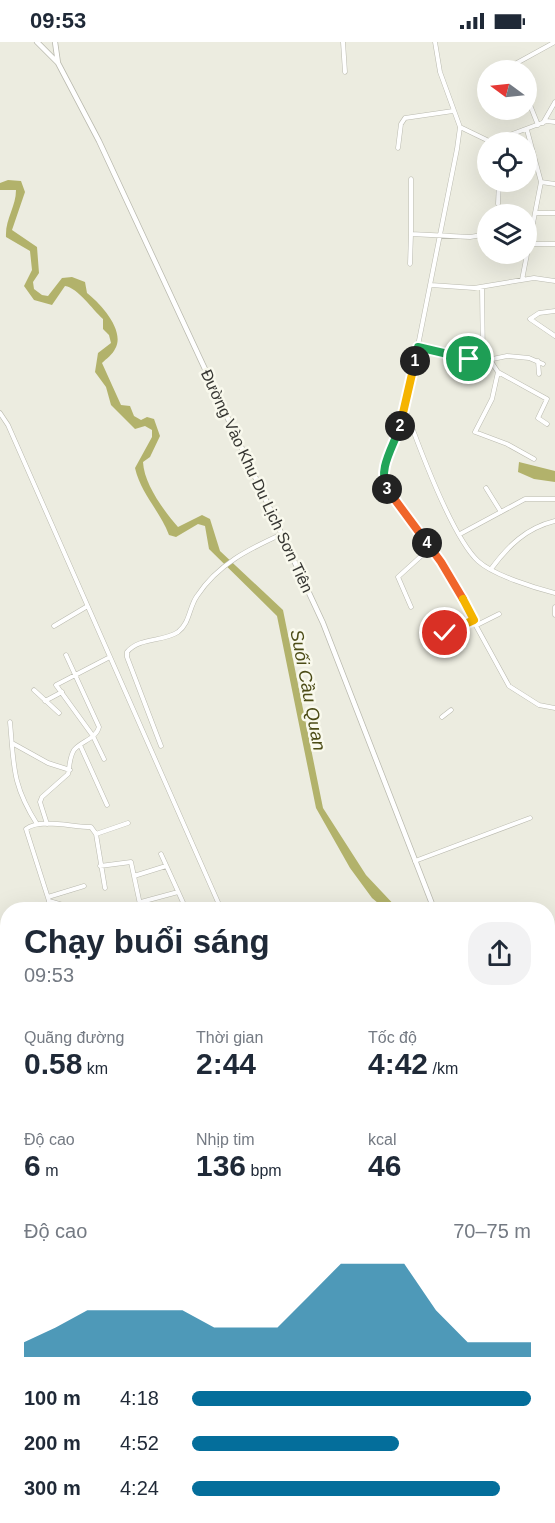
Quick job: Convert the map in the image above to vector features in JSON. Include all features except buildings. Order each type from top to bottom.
[{"type":"street","name":"Đường Vào Khu Du Lịch Sơn Tiên","points":[[38,42],[58,63],[99,141],[323,623],[431,902]]},
{"type":"street","name":"Đường Vào Khu Du Lịch Sơn Tiên","points":[[55,42],[58,63]]},
{"type":"street","points":[[343,42],[345,72]]},
{"type":"street","points":[[435,42],[440,72],[460,127],[405,411],[383,480],[391,496],[441,562],[477,625],[494,664],[509,686],[539,705],[555,708]]},
{"type":"street","points":[[522,60],[555,42]]},
{"type":"street","points":[[540,124],[555,102]]},
{"type":"street","points":[[398,148],[401,124],[405,118],[453,111]]},
{"type":"street","points":[[537,118],[540,124]]},
{"type":"street","points":[[522,132],[540,124],[555,122]]},
{"type":"street","points":[[460,127],[477,136]]},
{"type":"street","points":[[527,130],[541,182],[537,213],[555,213]]},
{"type":"street","points":[[410,264],[411,179]]},
{"type":"street","points":[[541,182],[555,184]]},
{"type":"street","points":[[498,204],[499,192]]},
{"type":"street","points":[[411,234],[477,236]]},
{"type":"street","points":[[537,244],[555,244]]},
{"type":"street","points":[[522,280],[526,264]]},
{"type":"street","points":[[431,285],[482,288],[522,280],[545,278],[555,281]]},
{"type":"street","points":[[482,288],[483,361]]},
{"type":"street","points":[[555,311],[539,313],[530,319],[555,336]]},
{"type":"street","points":[[418,347],[483,361],[507,356],[541,362],[538,374]]},
{"type":"street","points":[[490,360],[498,372],[546,399],[538,418],[547,424]]},
{"type":"street","points":[[498,372],[492,399],[475,432],[507,444],[534,459]]},
{"type":"street","points":[[405,411],[441,496],[460,534],[477,560],[491,569],[555,593]]},
{"type":"street","points":[[0,413],[8,425],[86,607],[218,902]]},
{"type":"street","points":[[486,488],[501,512]]},
{"type":"street","points":[[460,534],[525,499],[555,499]]},
{"type":"street","points":[[491,569],[516,539],[542,524],[555,521]]},
{"type":"street","points":[[161,746],[127,657],[127,651],[140,643],[176,633],[183,627],[198,593],[230,561],[238,554],[282,534]]},
{"type":"street","points":[[411,607],[398,577],[430,548]]},
{"type":"street","points":[[54,626],[86,607]]},
{"type":"street","points":[[555,607],[555,615]]},
{"type":"street","points":[[477,625],[499,614]]},
{"type":"street","points":[[439,620],[449,643]]},
{"type":"street","points":[[445,633],[474,620]]},
{"type":"street","points":[[47,825],[40,802],[70,770],[71,756],[80,745],[93,736],[99,727],[66,655]]},
{"type":"street","points":[[104,759],[93,736],[57,683],[108,657]]},
{"type":"street","points":[[34,690],[59,713]]},
{"type":"street","points":[[45,701],[62,692]]},
{"type":"street","points":[[442,717],[451,710]]},
{"type":"street","points":[[10,722],[16,782],[21,799],[37,824]]},
{"type":"street","points":[[12,743],[48,763],[70,770]]},
{"type":"street","points":[[80,745],[107,805]]},
{"type":"street","points":[[415,861],[530,819]]},
{"type":"street","points":[[96,834],[128,823]]},
{"type":"street","points":[[49,902],[26,829],[37,824],[91,826],[96,834],[105,888]]},
{"type":"street","points":[[161,854],[183,902]]},
{"type":"street","points":[[100,866],[131,862],[141,902],[178,892]]},
{"type":"street","points":[[134,876],[166,866]]},
{"type":"street","points":[[49,899],[84,885]]},
{"type":"street","points":[[49,899],[57,902]]},
{"type":"shaded area","name":"Suối Cầu Quan","points":[[8,180],[21,181],[25,192],[12,230],[37,247],[39,273],[33,282],[34,289],[48,296],[62,278],[72,277],[85,282],[87,293],[104,310],[114,326],[117,334],[115,349],[102,363],[121,405],[130,406],[134,416],[141,420],[147,417],[154,419],[160,436],[150,457],[143,462],[147,479],[156,497],[178,527],[202,515],[210,519],[220,551],[283,610],[323,808],[366,875],[391,902],[377,902],[372,898],[350,868],[316,808],[277,616],[209,549],[205,526],[198,524],[176,537],[169,535],[142,486],[135,468],[152,437],[152,430],[145,426],[135,429],[111,405],[106,387],[95,372],[98,353],[111,343],[109,335],[103,329],[103,319],[80,295],[65,286],[52,305],[34,300],[24,286],[32,270],[30,251],[6,237],[16,190],[0,190],[0,183]]},
{"type":"shaded area","points":[[519,462],[555,471],[555,482],[534,479],[518,472]]},
{"type":"route","points":[[445,633],[474,620],[441,562],[391,496],[383,480],[385,466],[405,411],[418,347],[469,359]]}]
